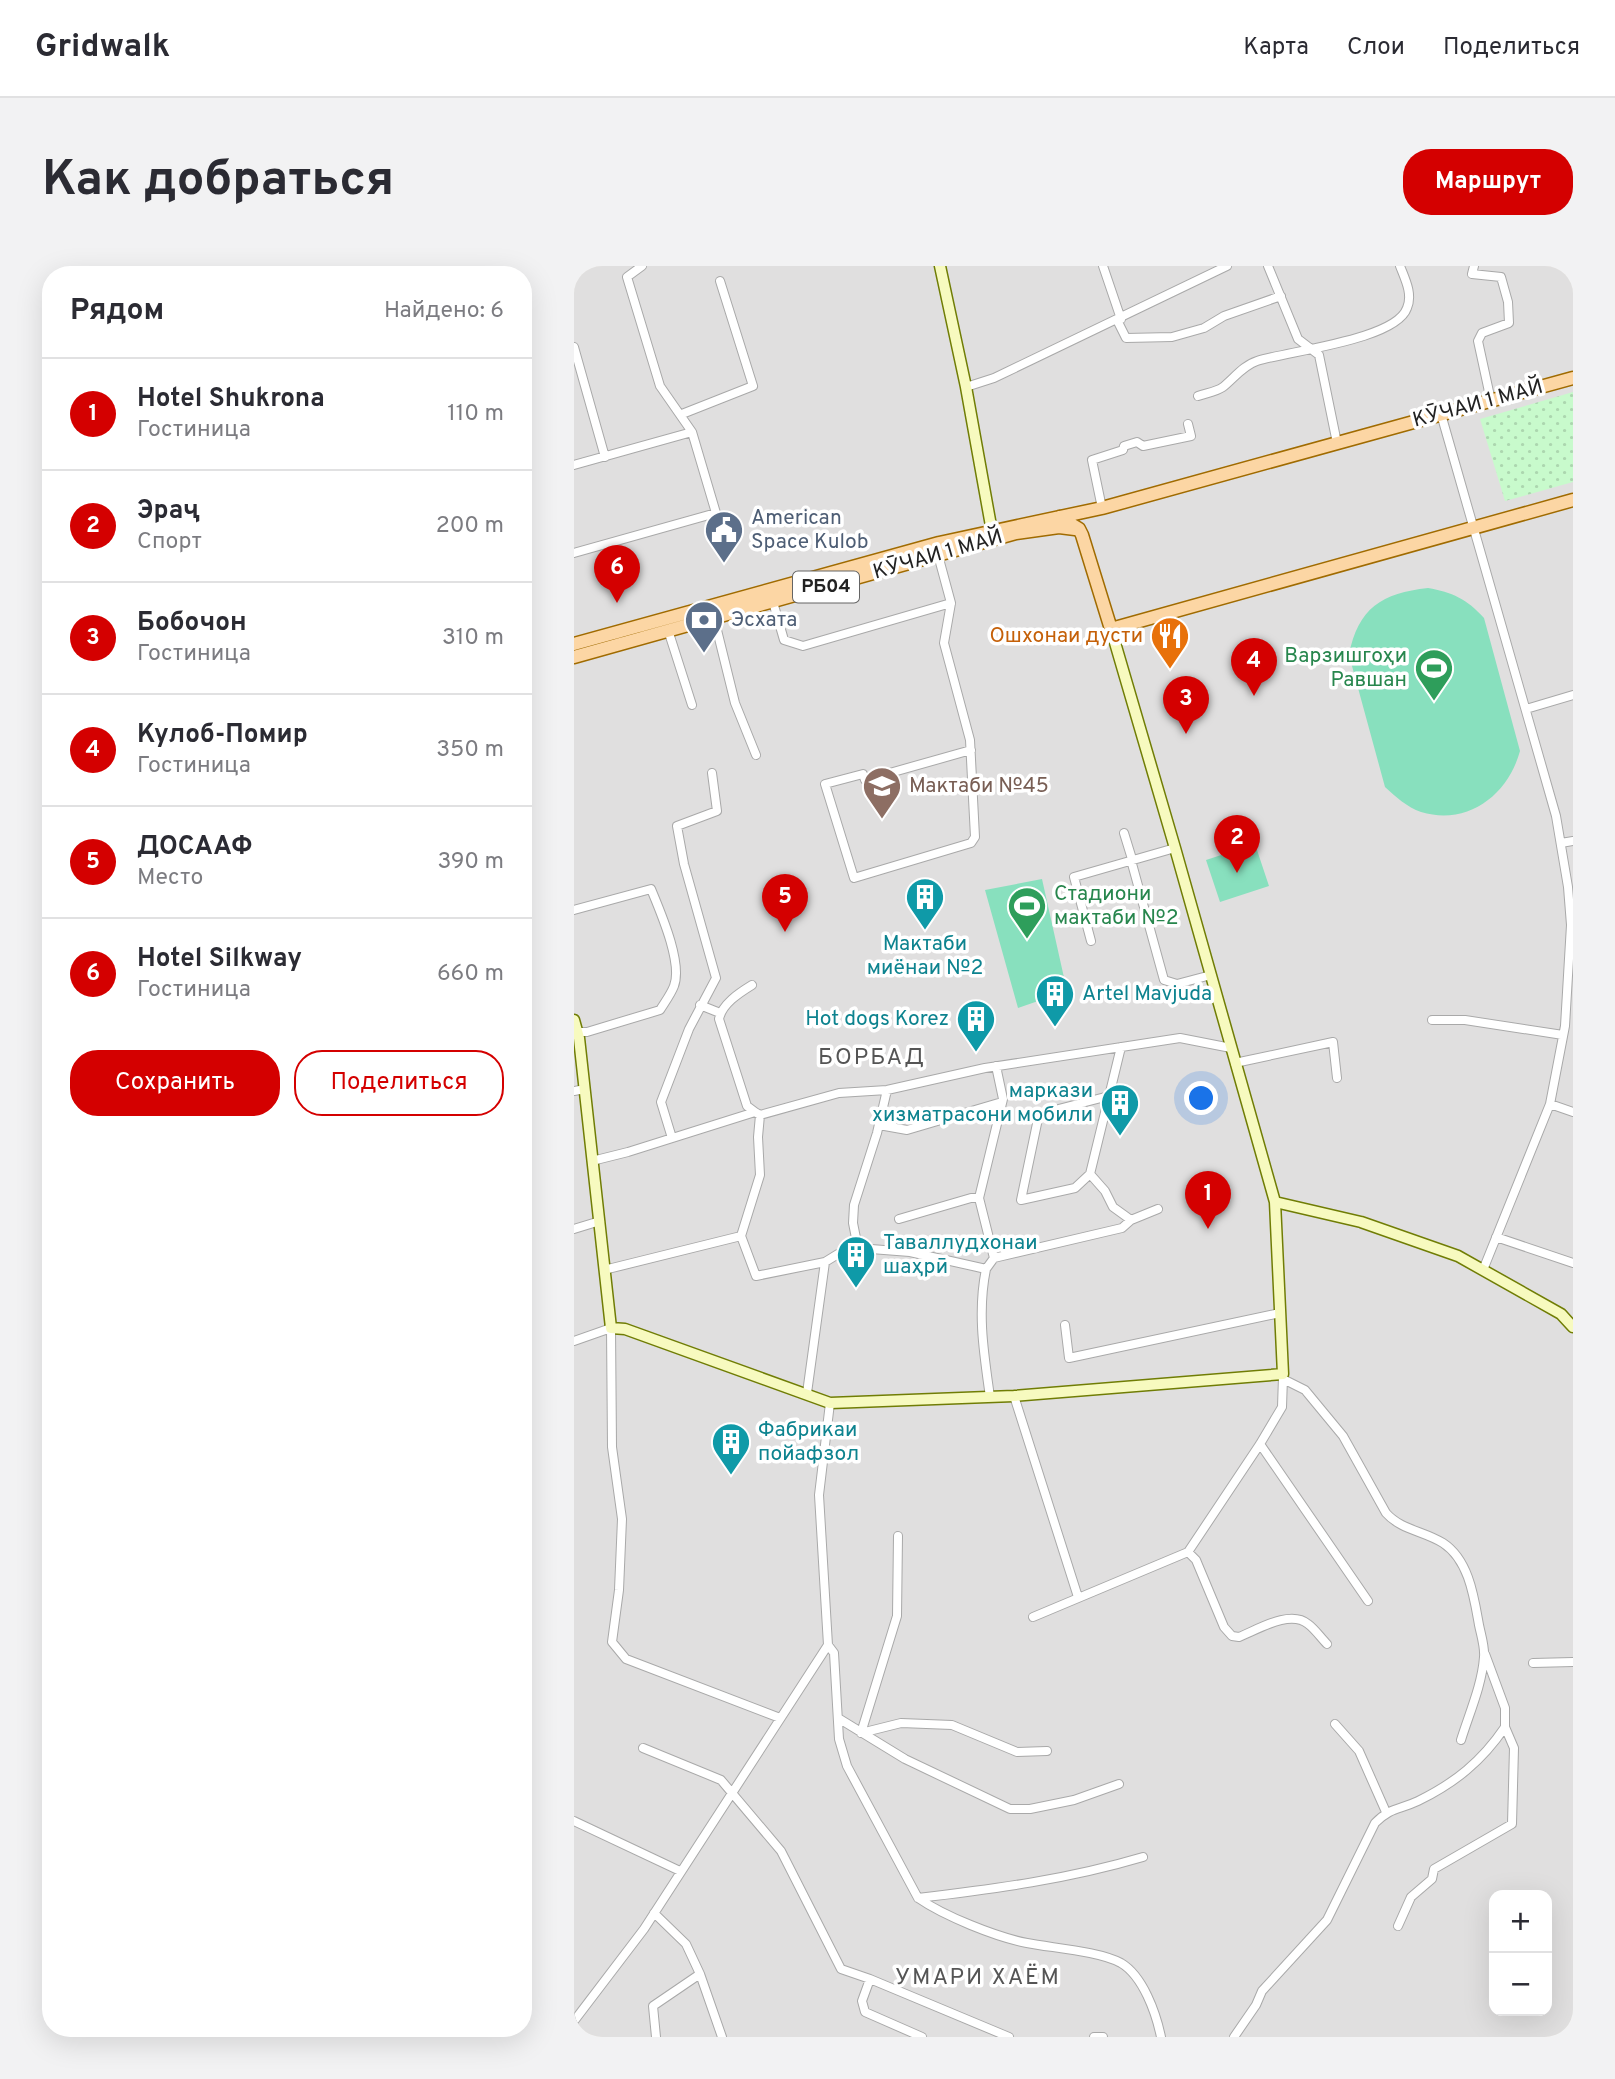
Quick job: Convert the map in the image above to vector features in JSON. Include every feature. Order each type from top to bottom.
[{"type":"main road","name":"КӮЧАИ 1 МАЙ","points":[[574,643],[1059,517],[1100,509],[1573,378]]},
{"type":"main road","points":[[1059,517],[1079,529],[1111,629],[1573,500]]},
{"type":"main road","name":"РБ04","points":[[1079,529],[1085,518],[1100,509]]},
{"type":"main road","name":"КӮЧАИ 1 МАЙ","points":[[574,657],[938,555],[992,535],[1059,527],[1079,529]]},
{"type":"street","points":[[574,553],[716,513],[692,432],[660,386],[627,278],[642,266]]},
{"type":"street","points":[[940,266],[966,387],[992,535]]},
{"type":"street","points":[[1103,266],[1126,338],[1172,337],[1204,328],[1224,316],[1281,296]]},
{"type":"street","points":[[1268,266],[1298,339],[1319,355],[1337,443]]},
{"type":"street","points":[[1198,396],[1220,389],[1254,362],[1286,353],[1315,350],[1373,333],[1402,316],[1410,293],[1401,266]]},
{"type":"street","points":[[1474,266],[1472,275],[1501,277],[1507,302],[1509,323],[1482,333],[1478,341],[1491,401]]},
{"type":"street","points":[[966,387],[994,378],[1223,267]]},
{"type":"street","points":[[682,414],[752,386],[720,281]]},
{"type":"street","points":[[574,347],[606,457]]},
{"type":"street","points":[[1441,414],[1476,528],[1561,843],[1571,925],[1563,1035],[1550,1104],[1483,1270]]},
{"type":"street","points":[[1100,509],[1092,460],[1123,450],[1124,446],[1137,442],[1143,446],[1191,436],[1188,424]]},
{"type":"street","points":[[574,466],[692,432]]},
{"type":"street","points":[[938,555],[951,603],[944,643],[970,740],[971,750],[975,837],[971,843],[854,878],[825,784],[863,774],[864,780],[971,750]]},
{"type":"street","points":[[773,603],[784,640],[803,646],[951,603]]},
{"type":"street","points":[[714,618],[735,703],[756,755]]},
{"type":"street","points":[[1033,1617],[1188,1552],[1282,1407],[1275,1202],[1111,629]]},
{"type":"street","points":[[668,630],[692,705]]},
{"type":"street","points":[[1526,709],[1573,695]]},
{"type":"street","points":[[672,1138],[661,1102],[701,1005],[716,978],[684,864],[677,826],[717,811],[712,773]]},
{"type":"street","points":[[1124,833],[1164,980],[1177,984],[1211,975]]},
{"type":"street","points":[[1561,843],[1573,841]]},
{"type":"street","points":[[1091,941],[1074,877],[1175,848]]},
{"type":"street","points":[[574,910],[651,889],[662,915],[675,962],[676,983],[660,1010],[587,1032],[578,1032]]},
{"type":"street","points":[[752,985],[737,994],[720,1013],[719,1019],[747,1106],[758,1113]]},
{"type":"street","points":[[701,1005],[720,1013]]},
{"type":"street","points":[[574,1020],[578,1032],[579,1090],[592,1161],[611,1328],[612,1447],[622,1519],[619,1590],[612,1642],[626,1659],[780,1718]]},
{"type":"street","points":[[1432,1020],[1465,1020],[1563,1035]]},
{"type":"street","points":[[592,1161],[758,1113],[839,1093],[887,1090],[996,1066],[1180,1038],[1231,1048]]},
{"type":"street","points":[[1235,1063],[1333,1042],[1337,1078]]},
{"type":"street","points":[[1109,1096],[1039,1115],[1021,1200],[1075,1188],[1090,1174],[1121,1047]]},
{"type":"street","points":[[994,1258],[979,1198],[1002,1102],[996,1066]]},
{"type":"street","points":[[858,1248],[853,1223],[854,1205],[887,1090]]},
{"type":"street","points":[[879,1125],[907,1130],[1002,1102]]},
{"type":"street","points":[[1550,1104],[1573,1112]]},
{"type":"street","points":[[758,1113],[760,1175],[741,1236],[756,1276],[825,1262],[838,1254],[858,1248],[910,1252],[986,1269]]},
{"type":"street","points":[[1090,1174],[1105,1191],[1112,1206],[1132,1220]]},
{"type":"street","points":[[899,1219],[979,1198]]},
{"type":"street","points":[[1275,1202],[1361,1222],[1458,1256],[1561,1314],[1573,1326]]},
{"type":"street","points":[[990,1397],[982,1336],[981,1296],[986,1269],[994,1258],[1122,1228],[1132,1220],[1158,1209]]},
{"type":"street","points":[[574,1229],[600,1221]]},
{"type":"street","points":[[604,1270],[741,1236]]},
{"type":"street","points":[[1496,1237],[1573,1263]]},
{"type":"street","points":[[807,1393],[825,1262]]},
{"type":"street","points":[[1065,1325],[1069,1358],[1280,1313]]},
{"type":"street","points":[[574,1341],[611,1328],[625,1329],[830,1403],[1014,1396],[1283,1376],[1305,1390],[1343,1436],[1394,1523],[1443,1544],[1456,1555],[1472,1590],[1485,1654],[1505,1709],[1506,1727],[1514,1748],[1512,1824],[1434,1869],[1432,1879],[1411,1897],[1398,1926]]},
{"type":"street","points":[[1014,1396],[1078,1597]]},
{"type":"street","points":[[830,1403],[819,1495],[828,1645],[834,1653],[839,1739],[847,1766],[918,1898],[939,1912],[1022,1942],[1100,1956],[1121,1964],[1133,1975],[1144,1992],[1158,2022],[1161,2037]]},
{"type":"street","points":[[1260,1444],[1368,1601]]},
{"type":"street","points":[[861,1733],[897,1616],[898,1536]]},
{"type":"street","points":[[1188,1552],[1196,1560],[1224,1627],[1232,1636],[1239,1637],[1279,1620],[1293,1618],[1306,1621],[1327,1644]]},
{"type":"street","points":[[574,2021],[654,1913],[828,1645]]},
{"type":"street","points":[[1461,1740],[1483,1669],[1485,1654]]},
{"type":"street","points":[[1534,1663],[1573,1662]]},
{"type":"street","points":[[838,1718],[905,1759],[1010,1809],[1030,1809],[1074,1800],[1119,1784]]},
{"type":"street","points":[[861,1733],[901,1723],[952,1726],[1017,1752],[1047,1751]]},
{"type":"street","points":[[1335,1724],[1359,1751],[1386,1812]]},
{"type":"street","points":[[1234,2037],[1256,2005],[1262,1991],[1328,1920],[1375,1823],[1386,1812],[1411,1805],[1442,1789],[1473,1767],[1506,1727]]},
{"type":"street","points":[[643,1748],[721,1780],[781,1851],[841,1969],[1009,2037]]},
{"type":"street","points":[[574,1821],[680,1871]]},
{"type":"street","points":[[918,1898],[1093,1872],[1143,1857]]},
{"type":"street","points":[[654,1913],[686,1944],[700,1974],[722,2037]]},
{"type":"street","points":[[656,2037],[653,2006],[700,1974]]},
{"type":"street","points":[[870,1979],[862,2001],[865,2012],[922,2037]]},
{"type":"street","points":[[1094,2037],[1103,2037]]},
{"type":"shaded area","points":[[574,266],[1573,266],[1573,2037],[574,2037]]},
{"type":"green space","points":[[1573,392],[1573,482],[1505,501],[1480,419]]},
{"type":"green space","points":[[1428,588],[1459,597],[1484,618],[1520,751],[1506,781],[1496,793],[1484,803],[1455,815],[1421,812],[1406,805],[1385,787],[1349,655],[1359,625],[1375,606],[1398,594]]},
{"type":"green space","points":[[1255,844],[1269,886],[1220,902],[1206,860]]},
{"type":"green space","name":"Стадиони мактаби №2","points":[[1042,879],[1067,991],[1018,1008],[985,890]]},
{"type":"place","name":"American Space Kulob","points":[[724,564]]},
{"type":"place","name":"Hotel Silkway","points":[[617,603]]},
{"type":"place","name":"Эсхата","points":[[704,654]]},
{"type":"place","name":"Ошхонаи дусти","points":[[1170,670]]},
{"type":"place","name":"Кулоб-Помир","points":[[1254,696]]},
{"type":"place","name":"Варзишгоҳи Равшан","points":[[1434,702]]},
{"type":"place","name":"Бобочон","points":[[1186,734]]},
{"type":"place","name":"Мактаби №45","points":[[882,820]]},
{"type":"place","name":"Эраҷ","points":[[1237,873]]},
{"type":"place","name":"Мактаби миёнаи №2","points":[[925,931]]},
{"type":"place","name":"ДОСААФ","points":[[785,932]]},
{"type":"place","name":"Стадиони мактаби №2","points":[[1027,940]]},
{"type":"place","name":"Artel Mavjuda","points":[[1055,1028]]},
{"type":"place","name":"Hot dogs Korez","points":[[976,1053]]},
{"type":"place","name":"маркази хизматрасони мобили","points":[[1120,1137]]},
{"type":"place","name":"Hotel Shukrona","points":[[1208,1229]]},
{"type":"place","name":"Таваллудхонаи шаҳрӣ","points":[[856,1289]]},
{"type":"place","name":"Фабрикаи пойафзол","points":[[731,1476]]},
{"type":"district","name":"БОРБАД","points":[[872,1058]]},
{"type":"district","name":"УМАРИ ХАЁМ","points":[[978,1978]]}]
